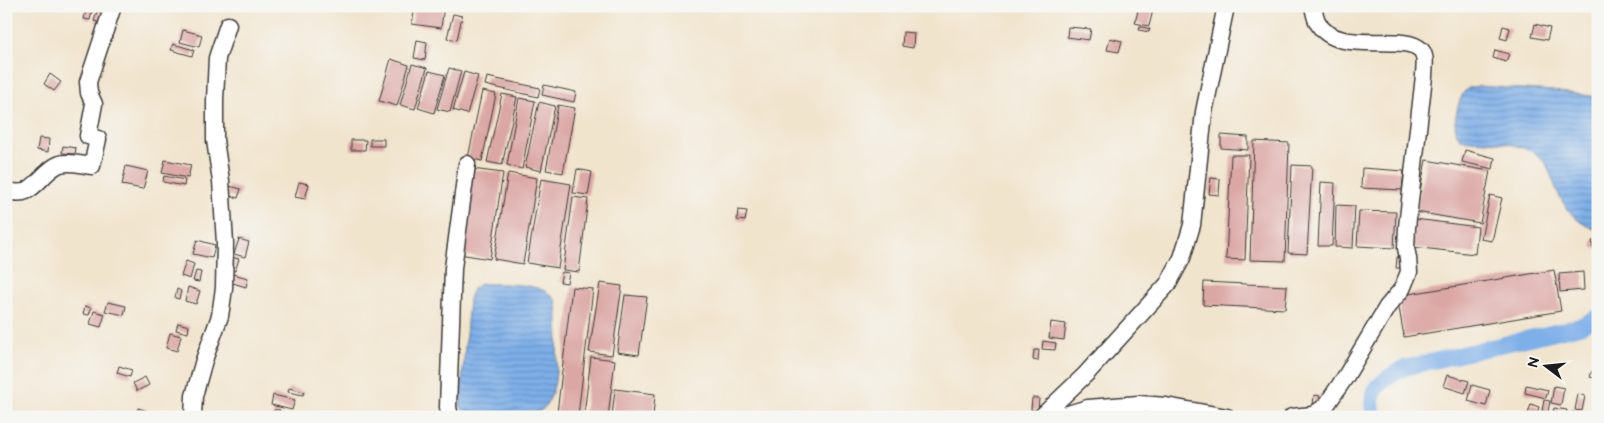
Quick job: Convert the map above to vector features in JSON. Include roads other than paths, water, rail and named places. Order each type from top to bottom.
[{"type":"street","points":[[6,191],[26,191],[48,171],[60,164],[70,163],[92,166],[98,139],[88,136],[94,104],[88,82],[113,6]]},
{"type":"street","points":[[1041,417],[1086,374],[1168,284],[1182,258],[1192,225],[1204,112],[1226,6]]},
{"type":"street","points":[[1292,417],[1313,415],[1325,407],[1346,376],[1387,307],[1405,283],[1409,272],[1406,227],[1425,59],[1422,50],[1413,45],[1337,38],[1326,32],[1317,22],[1314,6]]},
{"type":"street","points":[[193,417],[194,396],[204,360],[220,316],[224,288],[225,243],[221,181],[215,140],[215,100],[217,58],[228,26]]},
{"type":"street","points":[[450,417],[448,407],[453,268],[467,164]]},
{"type":"street","points":[[1058,417],[1088,408],[1139,404],[1166,406],[1227,417]]},
{"type":"water","points":[[1478,86],[1553,91],[1598,97],[1598,230],[1581,223],[1563,203],[1545,163],[1538,155],[1527,149],[1507,143],[1460,138],[1455,127],[1461,97],[1467,89]]},
{"type":"water","points":[[480,284],[514,284],[538,288],[545,291],[556,301],[558,327],[555,381],[548,402],[540,411],[525,414],[491,413],[463,410],[460,406],[469,299],[473,289]]},
{"type":"waterway","points":[[1375,417],[1372,399],[1374,392],[1383,381],[1404,368],[1580,326],[1598,317]]}]
